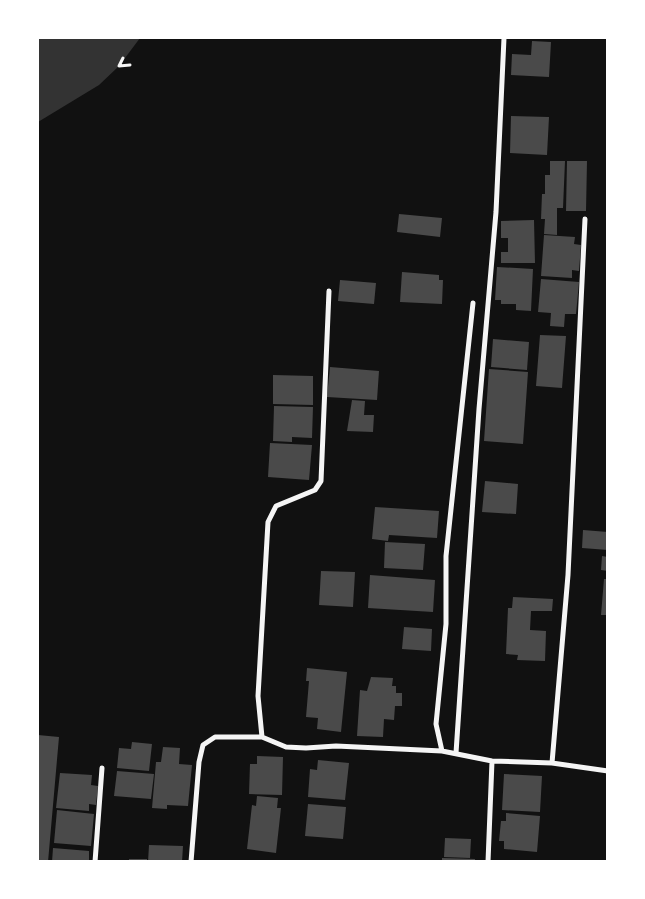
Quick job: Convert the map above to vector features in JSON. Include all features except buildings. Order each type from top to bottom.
[{"type":"street","points":[[456,753],[479,409],[496,212],[504,38]]},
{"type":"street","points":[[552,763],[568,575],[585,219]]},
{"type":"street","points":[[262,738],[258,696],[268,522],[276,506],[315,490],[321,481],[328,291]]},
{"type":"street","points":[[442,751],[436,724],[446,624],[446,556],[473,303]]},
{"type":"street","points":[[191,862],[199,762],[203,745],[216,737],[262,738],[286,747],[336,746],[442,751],[492,761],[552,763],[608,771]]},
{"type":"street","points":[[488,862],[492,761]]},
{"type":"street","points":[[95,862],[102,768]]},
{"type":"path","points":[[123,58],[119,66],[130,65]]},
{"type":"shaded area","points":[[38,38],[140,38],[119,66],[99,85],[38,122]]}]
